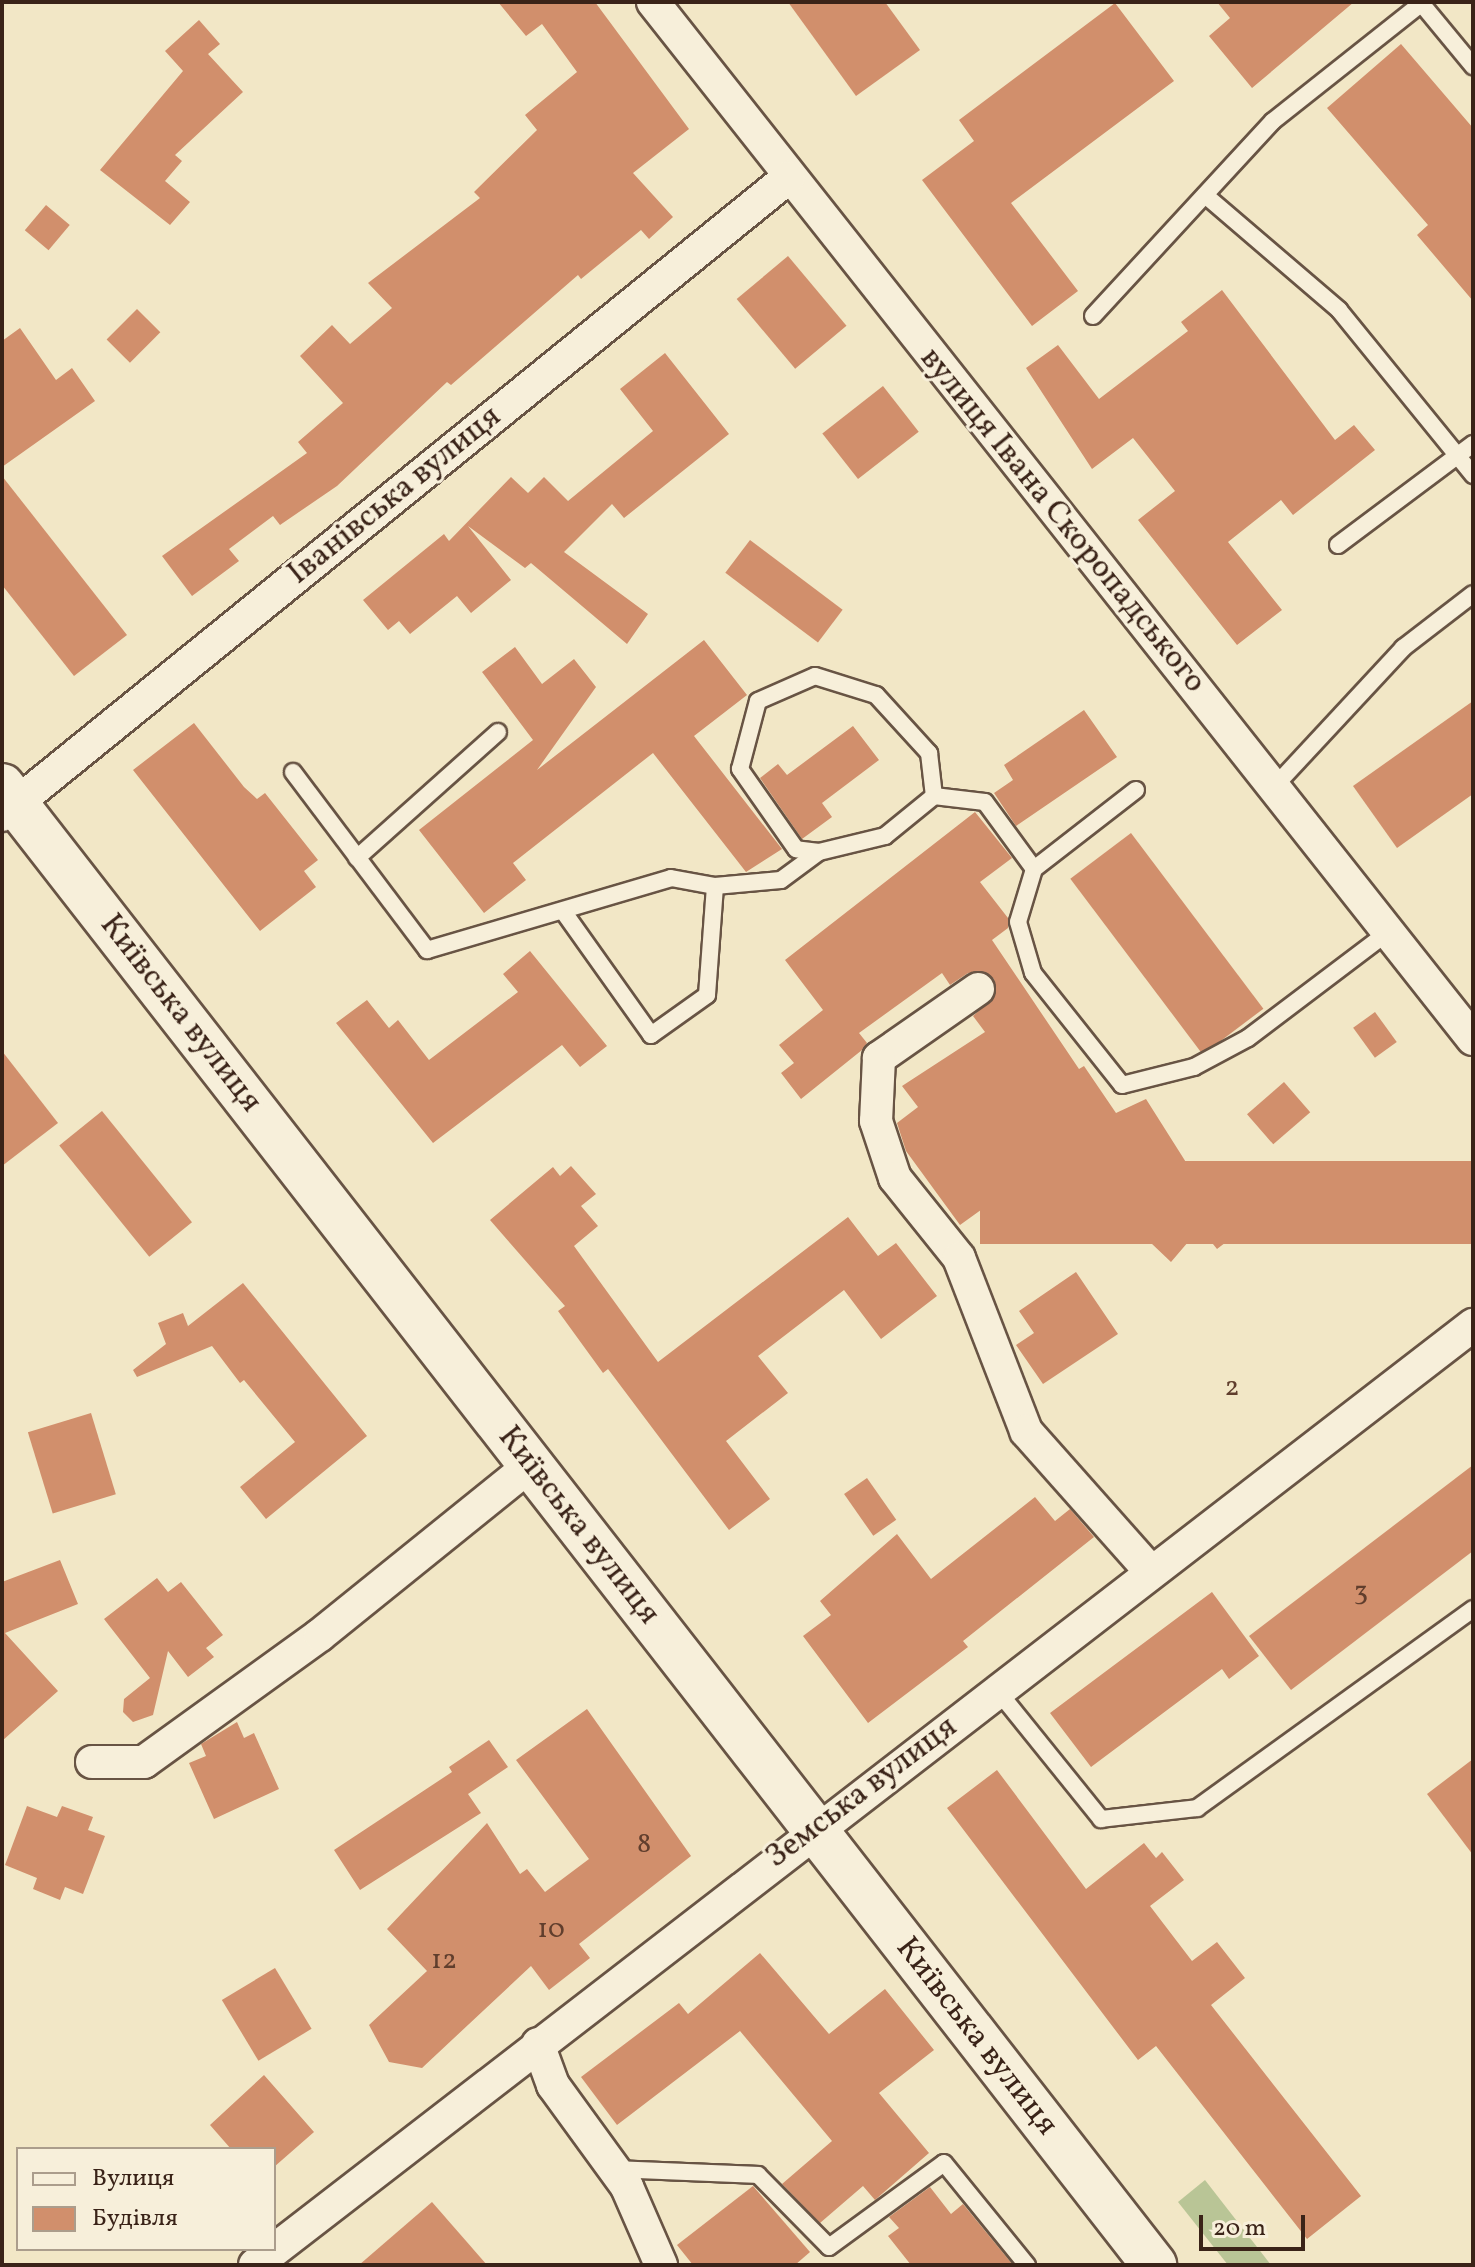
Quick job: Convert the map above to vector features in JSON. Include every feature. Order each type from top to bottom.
[{"type":"main road","name":"Київська вулиця","points":[[7,801],[531,1465],[1154,2265]]},
{"type":"street","name":"вулиця Івана Скоропадського","points":[[653,2],[1473,1039]]},
{"type":"street","name":"Іванівська вулиця","points":[[7,801],[789,177]]},
{"type":"street","points":[[978,989],[879,1058],[876,1121],[895,1178],[959,1258],[1026,1431],[1151,1572]]},
{"type":"street","name":"Земська вулиця","points":[[276,2249],[814,1830],[1473,1325]]},
{"type":"street","points":[[92,1762],[144,1762],[320,1635],[531,1465]]},
{"type":"street","points":[[538,2044],[553,2085],[615,2169],[661,2265]]},
{"type":"street","name":"Земська вулиця","points":[[255,2265],[273,2251]]},
{"type":"lane","points":[[1093,316],[1273,121],[1422,3],[1473,66]]},
{"type":"lane","points":[[1205,195],[1339,310],[1467,449],[1473,475]]},
{"type":"lane","points":[[1338,545],[1467,449]]},
{"type":"lane","points":[[1274,787],[1403,648],[1473,594]]},
{"type":"lane","points":[[934,796],[929,753],[876,695],[815,676],[758,701],[740,769],[796,849],[819,852],[885,836],[934,796],[985,802],[1034,869]]},
{"type":"lane","points":[[357,858],[498,732]]},
{"type":"lane","points":[[293,772],[427,950],[671,878],[715,886],[781,880],[819,852]]},
{"type":"lane","points":[[1136,790],[1034,869],[1018,922],[1033,973],[1122,1085],[1194,1067],[1248,1038],[1388,932]]},
{"type":"lane","points":[[563,911],[651,1035],[707,995],[715,886]]},
{"type":"lane","points":[[997,1690],[1101,1819],[1197,1808],[1473,1609]]},
{"type":"lane","points":[[615,2169],[758,2175],[829,2247],[944,2163],[1027,2265]]},
{"type":"green space","points":[[1205,2180],[1271,2265],[1228,2265],[1178,2202]]},
{"type":"building","points":[[498,2],[595,2],[689,129],[633,173],[673,217],[649,239],[641,230],[581,279],[578,275],[451,385],[447,382],[337,486],[280,525],[273,516],[229,549],[239,561],[192,596],[162,556],[307,453],[298,442],[343,403],[300,356],[332,325],[350,344],[392,308],[368,283],[480,198],[474,192],[537,130],[525,115],[577,72],[542,24],[526,36]]},
{"type":"building","points":[[788,2],[885,2],[920,50],[856,96]]},
{"type":"building","points":[[1217,2],[1354,2],[1252,88],[1209,36],[1230,18]]},
{"type":"building","points":[[1115,3],[1174,81],[1011,203],[1078,291],[1032,326],[922,180],[974,141],[959,120]]},
{"type":"building","points":[[199,20],[220,44],[208,54],[243,92],[175,155],[182,161],[165,181],[190,202],[170,225],[100,170],[183,71],[165,51]]},
{"type":"building","points":[[1401,44],[1473,128],[1473,301],[1417,235],[1428,225],[1327,108]]},
{"type":"building","points":[[46,205],[70,225],[49,250],[25,230]]},
{"type":"building","points":[[788,256],[846,326],[795,369],[737,299]]},
{"type":"building","points":[[1222,290],[1335,440],[1354,425],[1375,450],[1293,515],[1281,500],[1228,542],[1282,610],[1237,645],[1138,520],[1175,491],[1133,438],[1092,469],[1026,368],[1058,345],[1099,399],[1188,331],[1181,322]]},
{"type":"building","points":[[137,309],[160,332],[130,363],[107,339]]},
{"type":"building","points":[[20,328],[56,380],[72,368],[95,401],[2,467],[2,341]]},
{"type":"building","points":[[665,353],[729,434],[624,518],[612,504],[564,552],[648,614],[627,644],[531,563],[525,568],[468,526],[511,580],[471,613],[457,596],[410,634],[399,621],[388,630],[363,600],[444,534],[449,541],[511,477],[528,493],[544,477],[568,501],[653,431],[620,389]]},
{"type":"building","points":[[883,386],[919,432],[858,479],[822,433]]},
{"type":"building","points":[[2,476],[127,635],[74,676],[2,585]]},
{"type":"building","points":[[750,540],[843,610],[818,643],[725,573]]},
{"type":"building","points":[[704,640],[747,695],[694,736],[782,849],[746,872],[653,753],[513,863],[526,880],[484,913],[419,830],[533,740],[482,672],[515,647],[542,684],[574,659],[596,687],[537,770]]},
{"type":"building","points":[[1473,701],[1473,794],[1397,848],[1353,786]]},
{"type":"building","points":[[1084,710],[1117,757],[1016,826],[994,793],[1013,780],[1004,765]]},
{"type":"building","points":[[194,723],[244,787],[257,799],[265,793],[318,860],[304,871],[316,887],[260,931],[133,770]]},
{"type":"building","points":[[853,726],[879,760],[822,803],[832,817],[802,839],[760,778],[778,764],[787,775]]},
{"type":"building","points":[[975,812],[1012,858],[980,882],[1008,918],[1008,928],[992,940],[1079,1069],[1084,1066],[1116,1113],[1146,1099],[1189,1167],[1196,1161],[1222,1201],[1255,1176],[1276,1204],[1217,1249],[1200,1228],[1171,1262],[1091,1186],[1078,1198],[1046,1163],[960,1225],[906,1151],[897,1123],[918,1107],[902,1086],[985,1032],[973,1016],[995,996],[994,979],[985,972],[968,973],[950,985],[942,973],[859,1033],[867,1043],[862,1050],[801,1099],[781,1073],[794,1063],[779,1045],[823,1010],[785,960]]},
{"type":"building","points":[[1131,833],[1263,1009],[1203,1054],[1070,879]]},
{"type":"building","points":[[530,951],[607,1046],[580,1067],[562,1045],[433,1143],[336,1023],[367,1000],[389,1028],[398,1020],[429,1060],[518,992],[503,974]]},
{"type":"building","points":[[1375,1012],[1397,1042],[1375,1058],[1353,1028]]},
{"type":"building","points":[[2,1051],[58,1123],[2,1166]]},
{"type":"building","points":[[1284,1082],[1310,1112],[1273,1144],[1247,1114]]},
{"type":"building","points":[[102,1111],[192,1222],[149,1257],[59,1146]]},
{"type":"building","points":[[980,1161],[1473,1161],[1473,1244],[980,1244]]},
{"type":"building","points":[[571,1166],[596,1194],[581,1206],[598,1226],[574,1246],[658,1362],[848,1217],[878,1256],[896,1243],[937,1296],[881,1339],[844,1290],[758,1356],[788,1393],[726,1441],[770,1499],[729,1530],[608,1369],[603,1373],[558,1311],[565,1306],[490,1220],[553,1167],[560,1176]]},
{"type":"building","points":[[1076,1272],[1118,1334],[1043,1384],[1016,1345],[1034,1333],[1019,1311]]},
{"type":"building","points":[[243,1283],[367,1436],[266,1519],[240,1487],[295,1442],[244,1380],[240,1383],[212,1346],[137,1377],[133,1370],[166,1344],[158,1323],[183,1313],[188,1326]]},
{"type":"building","points":[[91,1413],[116,1494],[53,1514],[28,1432]]},
{"type":"building","points":[[1473,1465],[1473,1551],[1291,1690],[1249,1636]]},
{"type":"building","points":[[867,1478],[896,1520],[873,1536],[844,1494]]},
{"type":"building","points":[[1035,1497],[1055,1521],[1070,1509],[1094,1537],[963,1641],[968,1647],[868,1723],[803,1636],[831,1615],[820,1601],[897,1534],[931,1579]]},
{"type":"building","points":[[60,1560],[78,1604],[5,1633],[58,1691],[2,1741],[2,1582]]},
{"type":"building","points":[[157,1578],[168,1592],[181,1582],[223,1635],[206,1648],[214,1657],[188,1677],[168,1651],[153,1715],[133,1722],[123,1712],[124,1699],[150,1678],[104,1619]]},
{"type":"building","points":[[1212,1592],[1259,1656],[1229,1679],[1222,1669],[1091,1767],[1050,1713]]},
{"type":"building","points":[[587,1709],[691,1856],[579,1944],[590,1958],[549,1990],[531,1966],[422,2068],[389,2062],[369,2025],[427,1971],[387,1929],[487,1823],[520,1874],[527,1869],[545,1892],[589,1859],[516,1760]]},
{"type":"building","points":[[237,1722],[244,1738],[254,1733],[279,1789],[214,1819],[189,1763],[206,1756],[201,1744]]},
{"type":"building","points":[[489,1740],[508,1767],[468,1794],[481,1813],[360,1890],[334,1850],[452,1772],[449,1767]]},
{"type":"building","points":[[1473,1759],[1473,1855],[1427,1794]]},
{"type":"building","points":[[997,1770],[1086,1889],[1144,1843],[1156,1858],[1162,1852],[1184,1880],[1150,1906],[1192,1961],[1217,1942],[1245,1978],[1211,2005],[1361,2196],[1307,2239],[1156,2046],[1138,2060],[947,1808]]},
{"type":"building","points":[[27,1806],[57,1817],[62,1806],[93,1817],[88,1830],[105,1836],[83,1894],[65,1887],[60,1900],[33,1889],[37,1878],[5,1865]]},
{"type":"building","points":[[760,1953],[829,2034],[885,1989],[934,2050],[879,2093],[929,2153],[875,2200],[863,2186],[820,2223],[782,2184],[832,2141],[740,2031],[617,2125],[581,2077],[679,2003],[688,2014]]},
{"type":"building","points":[[275,1968],[312,2029],[258,2061],[222,2000]]},
{"type":"building","points":[[264,2075],[314,2132],[276,2165],[276,2147],[229,2147],[210,2125]]},
{"type":"building","points":[[753,2186],[810,2252],[795,2265],[693,2265],[677,2245]]},
{"type":"building","points":[[930,2187],[951,2214],[963,2204],[1013,2265],[911,2265],[888,2236],[899,2228],[889,2217]]},
{"type":"building","points":[[432,2202],[487,2265],[359,2265]]}]
